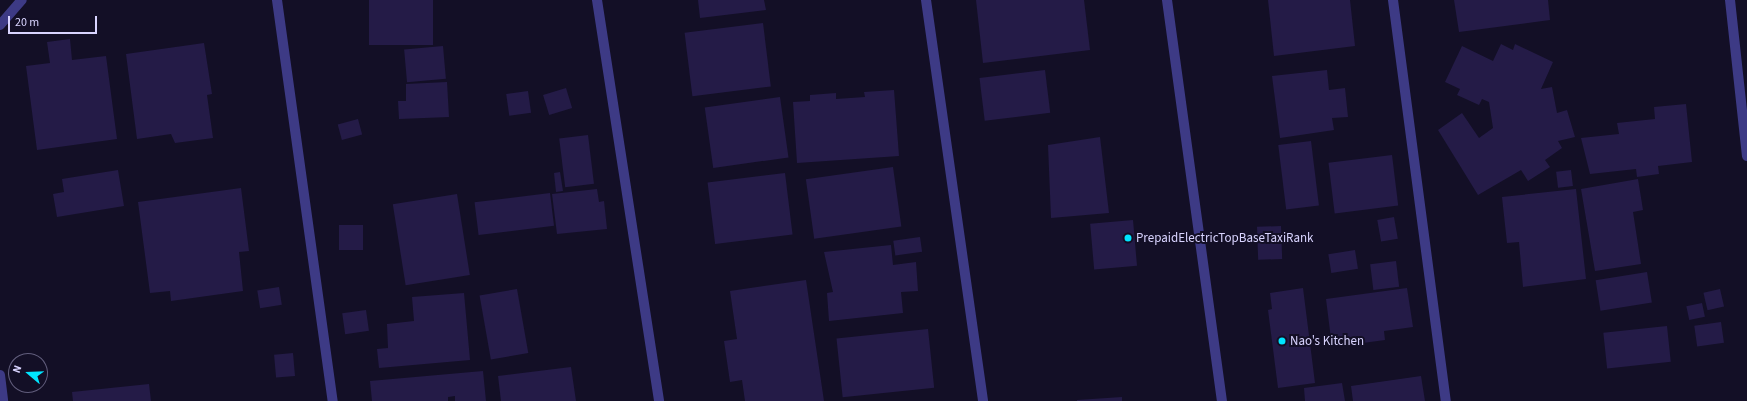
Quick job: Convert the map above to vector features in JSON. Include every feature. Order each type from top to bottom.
[{"type":"street","points":[[0,25],[22,0]]},
{"type":"street","points":[[277,0],[333,401]]},
{"type":"street","points":[[598,0],[659,401]]},
{"type":"street","points":[[926,0],[983,401]]},
{"type":"street","points":[[1167,0],[1222,401]]},
{"type":"street","points":[[1392,0],[1446,401]]},
{"type":"street","points":[[1730,0],[1747,156]]},
{"type":"street","points":[[0,375],[4,401]]},
{"type":"building","points":[[369,0],[433,0],[433,45],[369,45]]},
{"type":"building","points":[[698,0],[764,0],[766,10],[700,18]]},
{"type":"building","points":[[976,0],[1084,0],[1090,50],[983,63]]},
{"type":"building","points":[[1268,0],[1350,0],[1355,46],[1274,56]]},
{"type":"building","points":[[1454,0],[1548,0],[1550,20],[1459,32]]},
{"type":"building","points":[[763,23],[771,87],[692,96],[685,33]]},
{"type":"building","points":[[70,39],[72,60],[106,56],[117,139],[37,150],[26,66],[50,63],[47,42]]},
{"type":"building","points":[[204,43],[212,94],[207,95],[213,138],[175,143],[171,134],[137,139],[126,54]]},
{"type":"building","points":[[1501,44],[1513,50],[1515,44],[1553,62],[1541,89],[1552,87],[1557,113],[1567,110],[1575,137],[1558,141],[1562,148],[1545,160],[1550,167],[1528,181],[1521,170],[1478,195],[1438,130],[1462,113],[1479,138],[1493,128],[1489,102],[1482,99],[1479,105],[1457,95],[1460,89],[1445,82],[1462,46],[1493,61]]},
{"type":"building","points":[[443,46],[446,79],[407,82],[404,49]]},
{"type":"building","points":[[1045,70],[1050,113],[985,121],[979,78]]},
{"type":"building","points":[[1327,70],[1329,90],[1345,88],[1348,117],[1332,118],[1334,130],[1280,138],[1272,76]]},
{"type":"building","points":[[447,82],[449,117],[399,119],[398,101],[406,101],[406,84]]},
{"type":"building","points":[[566,88],[572,108],[549,115],[543,95]]},
{"type":"building","points":[[894,90],[899,156],[797,163],[793,102],[810,101],[810,95],[836,93],[836,99],[865,97],[864,92]]},
{"type":"building","points":[[528,91],[531,113],[509,116],[506,94]]},
{"type":"building","points":[[780,97],[788,157],[713,168],[705,108]]},
{"type":"building","points":[[1686,104],[1692,162],[1658,166],[1659,174],[1637,177],[1636,169],[1590,174],[1581,138],[1619,134],[1617,123],[1655,119],[1654,107]]},
{"type":"building","points":[[358,119],[362,134],[342,140],[338,124]]},
{"type":"building","points":[[588,135],[594,184],[565,187],[559,139]]},
{"type":"building","points":[[1100,137],[1109,213],[1051,218],[1048,145]]},
{"type":"building","points":[[1311,141],[1319,206],[1286,210],[1278,145]]},
{"type":"building","points":[[1392,155],[1398,206],[1335,213],[1328,163]]},
{"type":"building","points":[[893,167],[901,226],[814,239],[806,179]]},
{"type":"building","points":[[118,170],[124,206],[57,217],[53,194],[64,192],[62,179]]},
{"type":"building","points":[[1571,170],[1573,186],[1558,188],[1556,172]]},
{"type":"building","points":[[560,172],[563,191],[556,192],[554,173]]},
{"type":"building","points":[[785,173],[793,235],[715,244],[708,183]]},
{"type":"building","points":[[1638,179],[1643,210],[1633,212],[1641,264],[1595,271],[1581,189]]},
{"type":"building","points":[[241,188],[249,251],[239,252],[243,291],[171,301],[170,291],[150,293],[138,202]]},
{"type":"building","points":[[597,189],[599,202],[604,201],[607,229],[557,234],[552,194]]},
{"type":"building","points":[[1576,189],[1586,279],[1523,287],[1519,242],[1507,243],[1502,197]]},
{"type":"building","points":[[550,193],[554,226],[479,235],[475,202]]},
{"type":"building","points":[[457,194],[470,275],[406,285],[393,204]]},
{"type":"building","points":[[1394,217],[1398,239],[1381,242],[1377,220]]},
{"type":"building","points":[[1133,220],[1137,266],[1094,270],[1090,224]]},
{"type":"building","points":[[339,225],[363,225],[363,250],[339,250]]},
{"type":"building","points":[[1281,226],[1282,259],[1258,260],[1257,227]]},
{"type":"building","points":[[920,237],[922,252],[895,256],[893,241]]},
{"type":"building","points":[[891,245],[893,265],[916,262],[918,291],[901,292],[903,313],[829,321],[827,293],[833,292],[824,252]]},
{"type":"building","points":[[1355,250],[1358,269],[1331,273],[1328,254]]},
{"type":"building","points":[[1396,261],[1399,287],[1373,290],[1370,264]]},
{"type":"building","points":[[1647,272],[1652,303],[1600,311],[1596,280]]},
{"type":"building","points":[[806,280],[824,401],[745,401],[742,380],[730,382],[724,341],[737,339],[730,291]]},
{"type":"building","points":[[279,287],[282,305],[260,308],[257,290]]},
{"type":"building","points":[[1303,288],[1315,383],[1278,388],[1268,310],[1272,309],[1270,293]]},
{"type":"building","points":[[1407,288],[1413,327],[1384,331],[1385,340],[1348,345],[1347,336],[1331,339],[1326,299]]},
{"type":"building","points":[[517,289],[528,353],[491,360],[480,296]]},
{"type":"building","points":[[1720,289],[1724,307],[1707,310],[1703,293]]},
{"type":"building","points":[[464,293],[470,360],[379,368],[377,349],[388,348],[387,324],[414,321],[412,297]]},
{"type":"building","points":[[1702,303],[1705,317],[1689,320],[1686,306]]},
{"type":"building","points":[[366,310],[369,331],[345,334],[342,313]]},
{"type":"building","points":[[1721,322],[1724,343],[1697,347],[1694,326]]},
{"type":"building","points":[[1667,326],[1671,362],[1607,368],[1603,333]]},
{"type":"building","points":[[928,329],[934,388],[843,397],[837,339]]},
{"type":"building","points":[[293,353],[295,376],[276,378],[274,355]]},
{"type":"building","points":[[571,367],[576,401],[501,401],[498,376]]},
{"type":"building","points":[[483,371],[486,401],[455,401],[455,396],[448,397],[448,401],[372,401],[370,381]]},
{"type":"building","points":[[1421,376],[1425,401],[1353,401],[1351,386]]},
{"type":"building","points":[[1342,383],[1345,401],[1305,401],[1304,388]]},
{"type":"building","points":[[149,384],[151,401],[73,401],[72,392]]},
{"type":"building","points":[[1122,397],[1122,401],[1077,401],[1077,400]]},
{"type":"place","name":"PrepaidElectricTopBaseTaxiRank","points":[[1128,238]]},
{"type":"place","name":"Nao's Kitchen","points":[[1282,341]]}]
